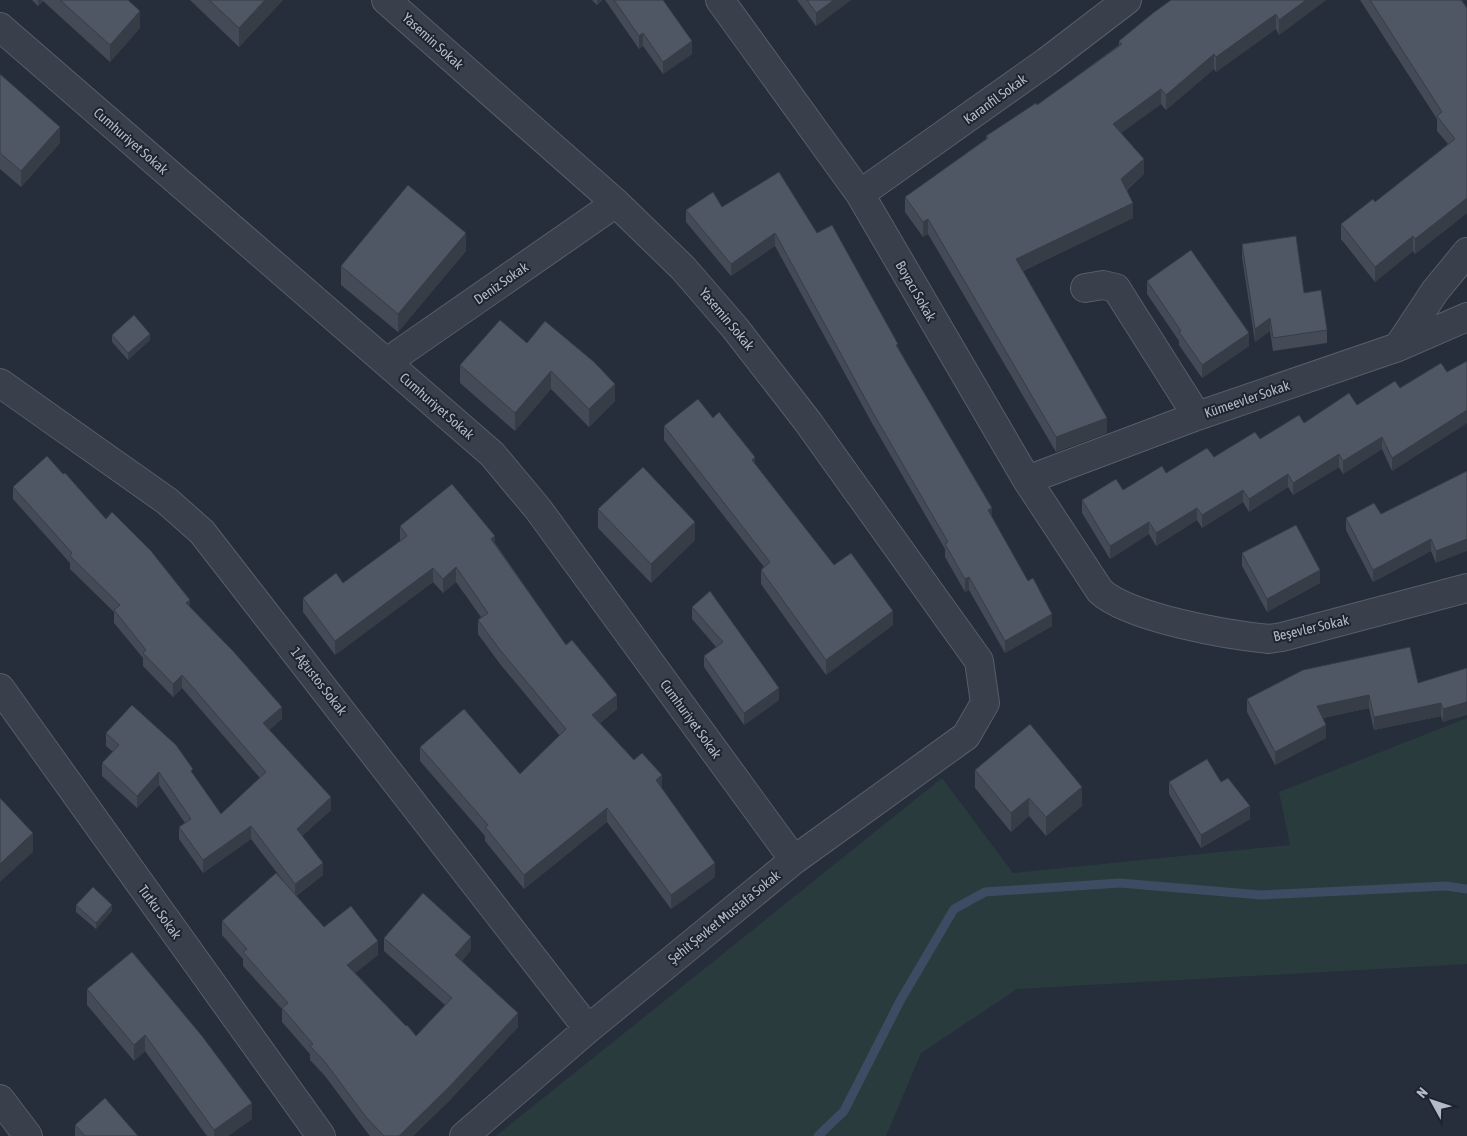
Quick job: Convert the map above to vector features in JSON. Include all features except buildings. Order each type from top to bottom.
[{"type":"street","name":"Yasemin Sokak","points":[[386,0],[616,203],[683,268],[707,295],[808,422],[979,662],[985,703]]},
{"type":"street","name":"Boyacı Sokak","points":[[720,0],[860,194],[1027,480],[1100,591]]},
{"type":"street","name":"Karanfil Sokak","points":[[860,194],[1046,62],[1128,0]]},
{"type":"street","name":"Cumhuriyet Sokak","points":[[0,27],[492,454],[518,484],[794,860]]},
{"type":"street","name":"Deniz Sokak","points":[[387,362],[616,203]]},
{"type":"street","points":[[1398,347],[1435,291],[1467,252]]},
{"type":"street","points":[[1085,288],[1103,285],[1116,288],[1198,416]]},
{"type":"street","name":"Kümeevler Sokak","points":[[1027,480],[1198,416],[1398,347],[1467,317]]},
{"type":"street","name":"1 Ağustos Sokak","points":[[0,383],[167,501],[202,532],[588,1029]]},
{"type":"street","name":"Beşevler Sokak","points":[[1100,591],[1119,605],[1160,619],[1269,639],[1282,638],[1467,588]]},
{"type":"street","name":"Tutku Sokak","points":[[0,688],[320,1136]]},
{"type":"street","name":"Şehit Şevket Mustafa Sokak","points":[[464,1136],[588,1029],[794,860],[966,736],[985,703]]},
{"type":"street","points":[[0,1099],[28,1136]]},
{"type":"shaded area","points":[[1467,718],[1467,964],[1017,989],[921,1053],[886,1136],[496,1136],[942,778],[1013,873],[1290,845],[1279,792]]},
{"type":"waterway","points":[[818,1136],[844,1111],[900,1001],[954,909],[985,892],[1120,883],[1261,895],[1446,886],[1467,889]]}]
